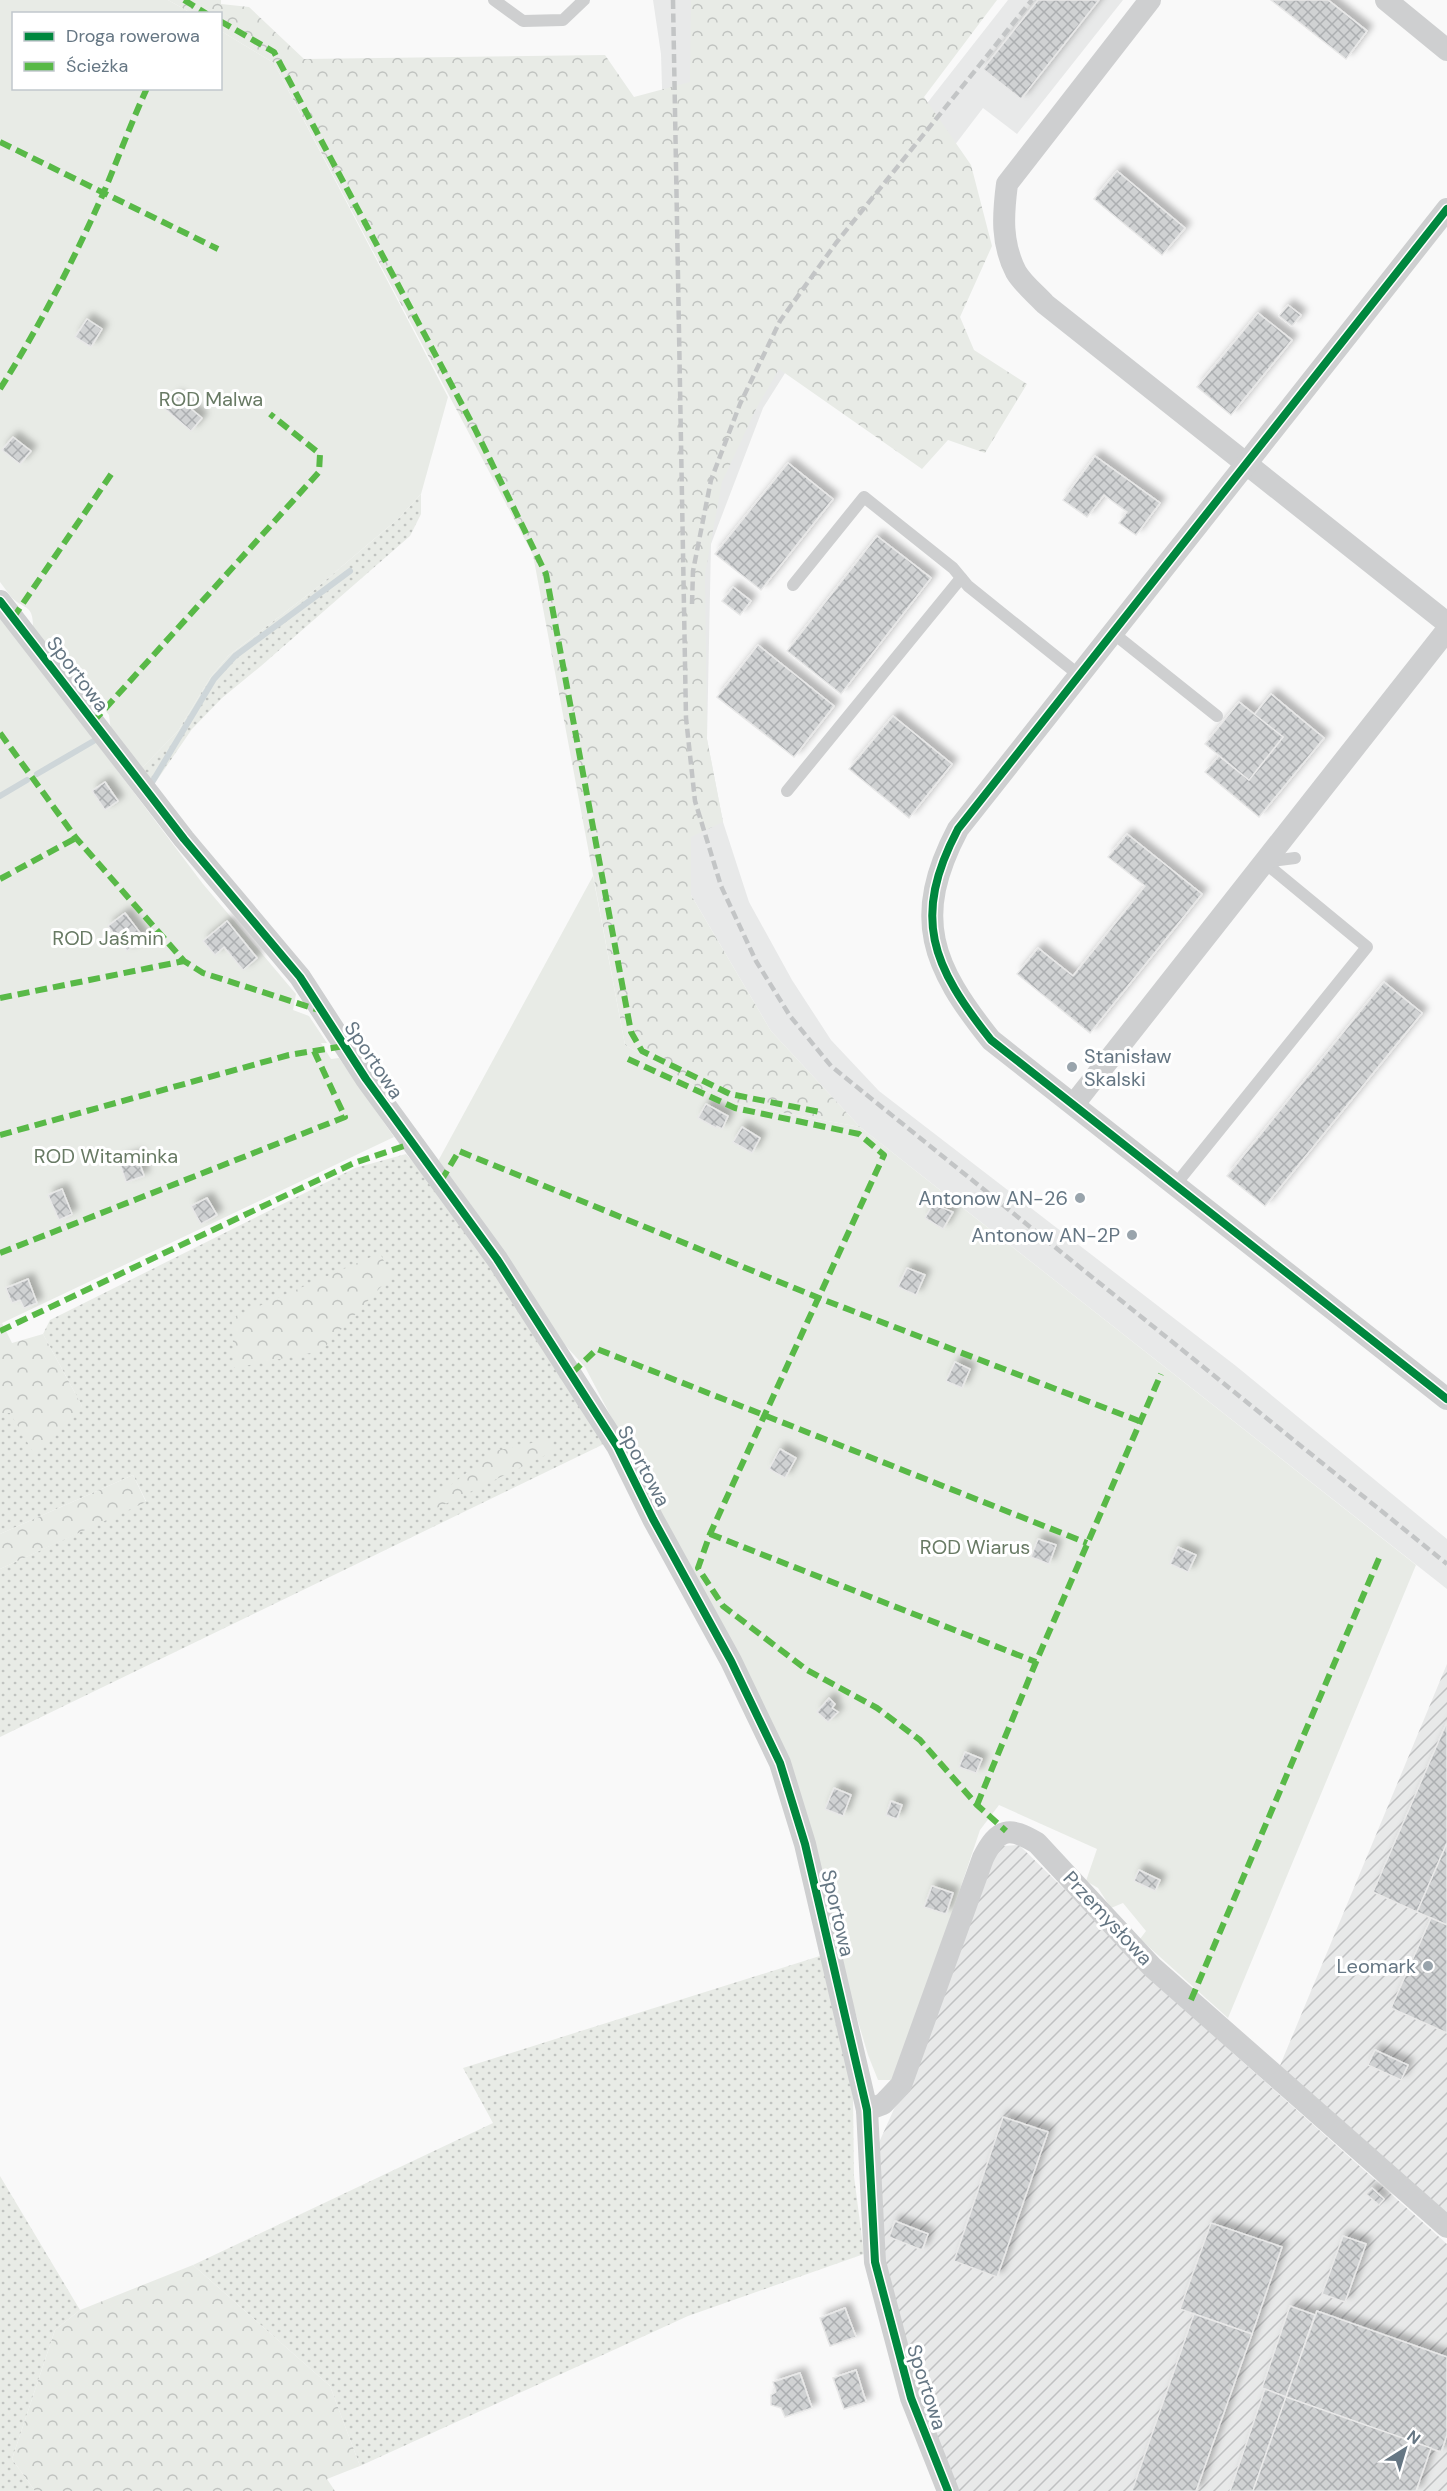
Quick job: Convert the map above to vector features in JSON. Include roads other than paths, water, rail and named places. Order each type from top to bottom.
[{"type":"street","points":[[1150,0],[1007,184],[1003,215],[1004,240],[1017,274],[1045,304],[1447,623]]},
{"type":"street","points":[[1386,0],[1447,50]]},
{"type":"street","points":[[1447,209],[958,829],[938,873],[932,908],[933,931],[946,976],[964,1006],[991,1040],[1447,1399]]},
{"type":"street","name":"Sportowa","points":[[0,601],[184,839],[300,977],[366,1079],[497,1259],[617,1446],[653,1519],[731,1661],[780,1763],[805,1844],[867,2110],[875,2262],[911,2398],[948,2491]]},
{"type":"street","points":[[1074,1104],[1447,630]]},
{"type":"street","name":"Przemysłowa","points":[[867,2110],[883,2104],[901,2085],[983,1858],[996,1837],[1006,1832],[1014,1832],[1037,1843],[1152,1967],[1447,2227]]},
{"type":"lane","points":[[494,0],[523,21],[563,20],[584,0]]},
{"type":"lane","points":[[793,585],[864,497],[953,568],[968,586],[1079,675]]},
{"type":"lane","points":[[787,791],[961,578]]},
{"type":"lane","points":[[1113,633],[1217,716]]},
{"type":"lane","points":[[1264,862],[1295,858]]},
{"type":"lane","points":[[1176,1184],[1367,947],[1264,862]]},
{"type":"waterway","points":[[151,784],[214,679],[235,656],[350,571]]},
{"type":"waterway","points":[[37,774],[97,739],[100,743]]},
{"type":"waterway","points":[[0,796],[27,780]]},
{"type":"railway","points":[[673,0],[686,718],[695,801],[721,886],[756,961],[790,1016],[831,1066],[1447,1564]]},
{"type":"railway","points":[[692,604],[693,571],[711,480],[740,404],[780,321],[836,243],[1032,0]]},
{"type":"place","name":"Stanisław Skalski","points":[[1072,1067]]},
{"type":"place","name":"Antonow AN-26","points":[[1080,1198]]},
{"type":"place","name":"Antonow AN-2P","points":[[1132,1235]]},
{"type":"place","name":"Leomark","points":[[1428,1966]]},
{"type":"park label","name":"ROD Malwa","points":[[211,399]]},
{"type":"park label","name":"ROD Jaśmin","points":[[108,938]]},
{"type":"park label","name":"ROD Witaminka","points":[[106,1156]]},
{"type":"park label","name":"ROD Wiarus","points":[[975,1547]]}]
